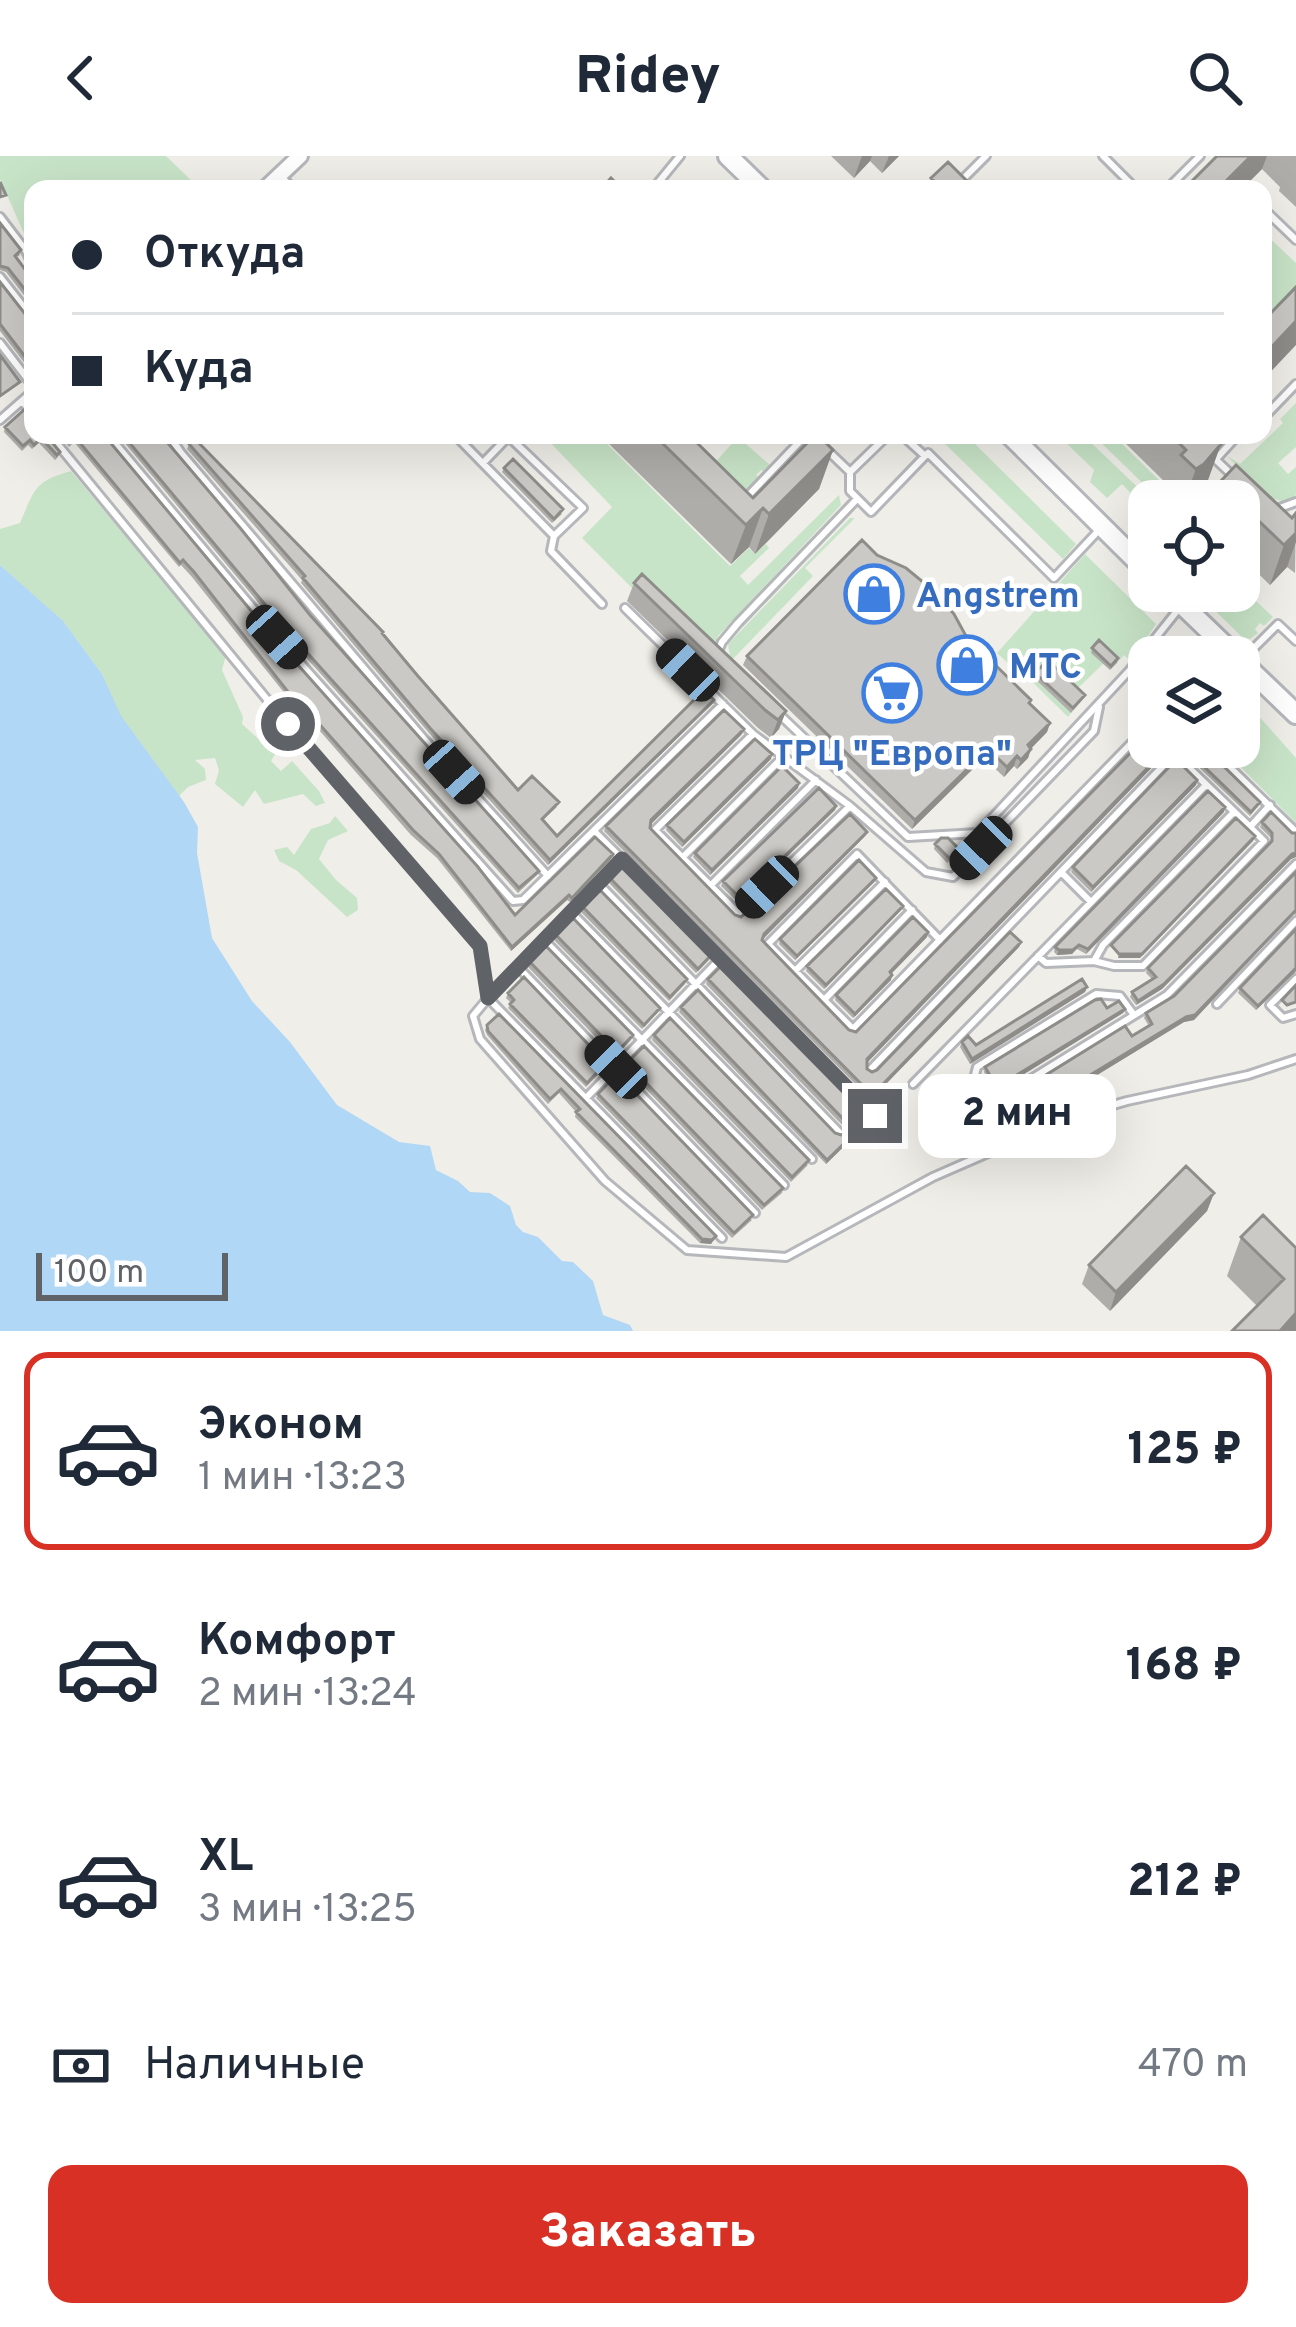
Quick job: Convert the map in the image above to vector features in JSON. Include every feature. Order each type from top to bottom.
[{"type":"main road","points":[[728,156],[753,180]]},
{"type":"main road","points":[[1019,444],[1128,552]]},
{"type":"main road","points":[[1190,612],[1216,636]]},
{"type":"main road","points":[[1260,678],[1296,714]]},
{"type":"street","points":[[275,180],[300,156]]},
{"type":"lane","points":[[660,180],[680,156]]},
{"type":"lane","points":[[963,180],[986,156]]},
{"type":"lane","points":[[1103,156],[1127,180]]},
{"type":"lane","points":[[1176,180],[1200,156]]},
{"type":"lane","points":[[280,175],[285,180]]},
{"type":"lane","points":[[1272,217],[1296,240]]},
{"type":"lane","points":[[0,218],[24,248]]},
{"type":"lane","points":[[0,277],[24,308]]},
{"type":"lane","points":[[0,344],[24,376]]},
{"type":"lane","points":[[1272,409],[1296,384]]},
{"type":"lane","points":[[0,420],[24,403]]},
{"type":"lane","points":[[57,444],[288,724],[480,946],[488,998],[722,1238]]},
{"type":"lane","points":[[116,444],[277,637],[513,901],[524,900],[723,704]]},
{"type":"lane","points":[[175,444],[423,738],[548,876]]},
{"type":"lane","points":[[464,444],[554,536]]},
{"type":"lane","points":[[484,463],[501,444]]},
{"type":"lane","points":[[516,444],[583,508],[554,536],[551,551],[602,604]]},
{"type":"lane","points":[[740,504],[800,444]]},
{"type":"lane","points":[[819,444],[850,472]]},
{"type":"lane","points":[[879,444],[850,472],[850,491],[871,512],[928,453],[1054,578],[1102,526]]},
{"type":"lane","points":[[912,444],[925,456]]},
{"type":"lane","points":[[1216,459],[1230,444]]},
{"type":"lane","points":[[1200,448],[1234,480]]},
{"type":"lane","points":[[721,659],[719,646],[730,633],[857,499]]},
{"type":"lane","points":[[1267,507],[1282,509],[1296,502]]},
{"type":"lane","points":[[625,608],[753,734],[850,806],[926,872],[953,877],[1094,730],[1100,703]]},
{"type":"lane","points":[[1260,642],[1278,624],[1296,641]]},
{"type":"lane","points":[[775,710],[908,837],[978,833],[1128,672]]},
{"type":"lane","points":[[753,734],[655,830],[740,914],[850,806]]},
{"type":"lane","points":[[940,940],[857,854],[768,944],[853,1029],[940,940],[1128,747]]},
{"type":"lane","points":[[683,857],[784,756]]},
{"type":"lane","points":[[871,1069],[1166,763],[1184,764],[1264,842],[1143,966],[1046,963],[1038,956]]},
{"type":"lane","points":[[1231,768],[1296,832]]},
{"type":"lane","points":[[711,885],[816,780]]},
{"type":"lane","points":[[913,1084],[1206,785]]},
{"type":"lane","points":[[1250,827],[1270,805]]},
{"type":"lane","points":[[1094,961],[1102,945],[1234,812]]},
{"type":"lane","points":[[594,831],[875,1116]]},
{"type":"lane","points":[[622,859],[473,1016],[480,1039],[605,1181],[687,1250],[786,1257],[933,1177],[1067,1118],[1296,1059]]},
{"type":"lane","points":[[989,1105],[1167,995],[1295,868]]},
{"type":"lane","points":[[1061,872],[1091,902]]},
{"type":"lane","points":[[795,971],[884,882]]},
{"type":"lane","points":[[598,884],[838,1132]]},
{"type":"lane","points":[[824,1000],[911,910]]},
{"type":"lane","points":[[571,912],[812,1160]]},
{"type":"lane","points":[[1217,1004],[1296,921]]},
{"type":"lane","points":[[544,940],[784,1185]]},
{"type":"lane","points":[[585,1099],[721,957]]},
{"type":"lane","points":[[518,967],[755,1213]]},
{"type":"lane","points":[[1296,979],[1270,1005],[1283,1018],[1296,1014]]},
{"type":"lane","points":[[1005,1143],[995,1130],[975,1075],[977,1067],[1096,994],[1120,996],[1134,1015]]},
{"type":"green space","points":[[0,156],[166,156],[191,180],[24,180],[24,234],[0,179]]},
{"type":"green space","points":[[1272,240],[1296,263],[1296,308],[1272,333]]},
{"type":"green space","points":[[1296,403],[1296,447],[1278,463],[1288,474],[1296,467],[1296,495],[1288,501],[1264,492],[1260,480],[1252,480],[1227,456],[1240,464],[1261,444],[1272,444],[1272,433],[1283,423],[1280,419]]},
{"type":"green space","points":[[552,444],[607,444],[730,566],[749,548],[755,554],[766,544],[769,548],[740,576],[748,585],[839,495],[841,505],[718,636],[714,648],[632,588],[582,538],[612,507]]},
{"type":"green space","points":[[732,444],[746,444],[770,465],[740,496],[709,469]]},
{"type":"green space","points":[[945,444],[975,444],[1076,544],[1063,559]]},
{"type":"green space","points":[[1067,444],[1092,444],[1130,480],[1128,491],[1122,484],[1107,498],[1090,482],[1094,470]]},
{"type":"green space","points":[[1102,444],[1122,444],[1159,480],[1139,480]]},
{"type":"green space","points":[[71,471],[226,655],[222,670],[242,724],[275,754],[271,761],[281,771],[292,761],[325,803],[316,806],[303,794],[264,804],[255,790],[243,807],[215,784],[219,770],[215,758],[195,760],[205,769],[206,780],[179,796],[120,716],[102,674],[65,624],[0,565],[0,529],[20,523],[42,483]]},
{"type":"green space","points":[[855,518],[805,568],[813,576],[730,657],[728,644]]},
{"type":"green space","points":[[1085,554],[1128,596],[1128,612],[1144,612],[1156,624],[1148,636],[1128,636],[1128,658],[1124,655],[1117,663],[1098,646],[1103,664],[1075,691],[1034,678],[1071,713],[1068,717],[997,653]]},
{"type":"green space","points":[[1260,605],[1273,617],[1264,626],[1260,623],[1254,636],[1241,636],[1216,612],[1260,612]]},
{"type":"green space","points":[[1260,718],[1296,758],[1296,823],[1242,768],[1260,768]]},
{"type":"green space","points":[[335,816],[348,831],[328,840],[319,859],[357,898],[358,910],[347,917],[296,870],[279,861],[274,850],[287,847],[294,855],[311,829],[330,823]]},
{"type":"water","points":[[0,565],[63,621],[102,674],[121,716],[184,802],[198,827],[197,853],[212,938],[252,1001],[337,1105],[399,1142],[430,1146],[436,1170],[470,1192],[490,1193],[510,1206],[523,1232],[538,1237],[562,1261],[573,1262],[593,1281],[603,1315],[630,1325],[633,1331],[0,1331]]},
{"type":"building","points":[[1217,156],[1251,156],[1227,180],[1193,180]]},
{"type":"building","points":[[948,162],[966,180],[933,180]]},
{"type":"building","points":[[0,223],[21,250],[15,256],[24,268],[24,288],[8,268],[0,266]]},
{"type":"building","points":[[0,282],[24,313],[24,355],[0,324]]},
{"type":"building","points":[[1296,287],[1296,321],[1272,347],[1272,312]]},
{"type":"building","points":[[0,355],[20,382],[0,396]]},
{"type":"building","points":[[24,410],[25,444],[23,446],[5,427]]},
{"type":"building","points":[[81,444],[112,444],[515,915],[595,837],[613,854],[572,898],[569,895],[512,947],[439,854],[313,717],[310,720],[194,572],[183,560],[180,563]]},
{"type":"building","points":[[131,444],[169,444],[310,615],[539,871],[519,888],[284,627]]},
{"type":"building","points":[[189,444],[200,444],[383,632],[518,790],[532,776],[559,802],[542,819],[557,836],[704,690],[714,700],[550,860],[430,728]]},
{"type":"building","points":[[663,444],[698,444],[753,498],[806,444],[827,444],[833,450],[769,514],[763,508],[746,525]]},
{"type":"building","points":[[1180,444],[1221,444],[1196,469],[1181,455],[1186,450]]},
{"type":"building","points":[[513,459],[563,509],[554,519],[504,468]]},
{"type":"building","points":[[1236,465],[1252,480],[1222,480]]},
{"type":"building","points":[[1260,488],[1292,518],[1296,513],[1296,533],[1284,545],[1260,522]]},
{"type":"building","name":"ТРЦ \"Европа\"","points":[[862,540],[934,591],[954,614],[978,658],[982,652],[1050,723],[1028,745],[1031,749],[1021,760],[1017,756],[1007,767],[988,749],[915,820],[747,656]]},
{"type":"building","points":[[642,574],[786,711],[778,720],[634,583]]},
{"type":"building","points":[[1099,640],[1118,658],[1111,666],[1092,648]]},
{"type":"building","points":[[1048,660],[1085,695],[1073,708],[1035,673]]},
{"type":"building","points":[[724,710],[744,729],[651,820],[650,828],[741,917],[850,814],[867,832],[762,940],[856,1032],[1128,755],[1128,768],[1148,768],[867,1059],[867,1069],[877,1070],[1010,932],[1021,942],[884,1083],[895,1097],[883,1106],[606,826]]},
{"type":"building","points":[[755,739],[772,754],[684,842],[667,825]]},
{"type":"building","points":[[782,766],[799,783],[712,870],[695,853]]},
{"type":"building","points":[[1168,768],[1185,768],[1197,780],[1093,887],[1073,867]]},
{"type":"building","points":[[1206,768],[1225,768],[1260,802],[1251,812]]},
{"type":"building","points":[[819,788],[836,806],[741,899],[723,881]]},
{"type":"building","points":[[1208,791],[1225,807],[1088,949],[1055,947]]},
{"type":"building","points":[[1271,812],[1296,833],[1296,853],[1164,984],[1138,1001],[1132,992],[1156,977],[1148,968],[1272,841],[1272,833],[1262,822]]},
{"type":"building","points":[[1236,818],[1255,836],[1142,954],[1119,954],[1111,945]]},
{"type":"building","points":[[948,838],[959,849],[949,858],[935,844]]},
{"type":"building","points":[[859,860],[876,878],[797,956],[780,939]]},
{"type":"building","points":[[624,865],[712,954],[698,969],[611,879]]},
{"type":"building","points":[[1296,872],[1296,910],[1195,1015],[1039,1106],[1033,1096],[1013,1109],[1007,1099],[1125,1026],[1132,1036],[1152,1024],[1146,1013],[1174,996]]},
{"type":"building","points":[[886,889],[903,906],[826,985],[807,966]]},
{"type":"building","points":[[600,890],[687,979],[670,997],[583,907]]},
{"type":"building","points":[[913,917],[928,932],[855,1014],[836,995]]},
{"type":"building","points":[[573,918],[660,1008],[644,1025],[556,935]]},
{"type":"building","points":[[1296,929],[1296,968],[1258,1006],[1240,988]]},
{"type":"building","points":[[546,946],[633,1035],[617,1052],[530,962]]},
{"type":"building","points":[[722,965],[872,1116],[827,1160],[681,1007],[698,990],[835,1133],[847,1132],[846,1122],[708,979]]},
{"type":"building","points":[[524,977],[606,1063],[587,1083],[510,1004],[514,1000],[508,993]]},
{"type":"building","points":[[1082,979],[1087,987],[972,1059],[962,1042],[968,1036],[976,1045]]},
{"type":"building","points":[[1296,985],[1296,1002],[1287,1005],[1282,1000]]},
{"type":"building","points":[[1101,999],[1107,1008],[1119,1001],[1125,1009],[997,1087],[985,1067]]},
{"type":"building","points":[[499,1014],[716,1236],[712,1240],[702,1239],[576,1112],[580,1109],[561,1089],[550,1099],[488,1031],[487,1025]]},
{"type":"building","points":[[670,1018],[809,1160],[792,1177],[654,1035]]},
{"type":"building","points":[[644,1046],[783,1188],[764,1205],[627,1063]]},
{"type":"building","points":[[617,1074],[753,1215],[734,1233],[598,1094]]},
{"type":"building","points":[[1186,1166],[1214,1193],[1116,1292],[1089,1265]]},
{"type":"building","points":[[1263,1215],[1296,1248],[1296,1313],[1280,1331],[1232,1331],[1284,1279],[1241,1237]]},
{"type":"place","name":"Angstrem","points":[[874,594]]},
{"type":"place","name":"МТС","points":[[967,665]]},
{"type":"place","name":"ТРЦ \"Европа\"","points":[[892,693]]},
{"type":"route","points":[[288,724],[480,946],[488,998],[622,859],[875,1116]]}]
